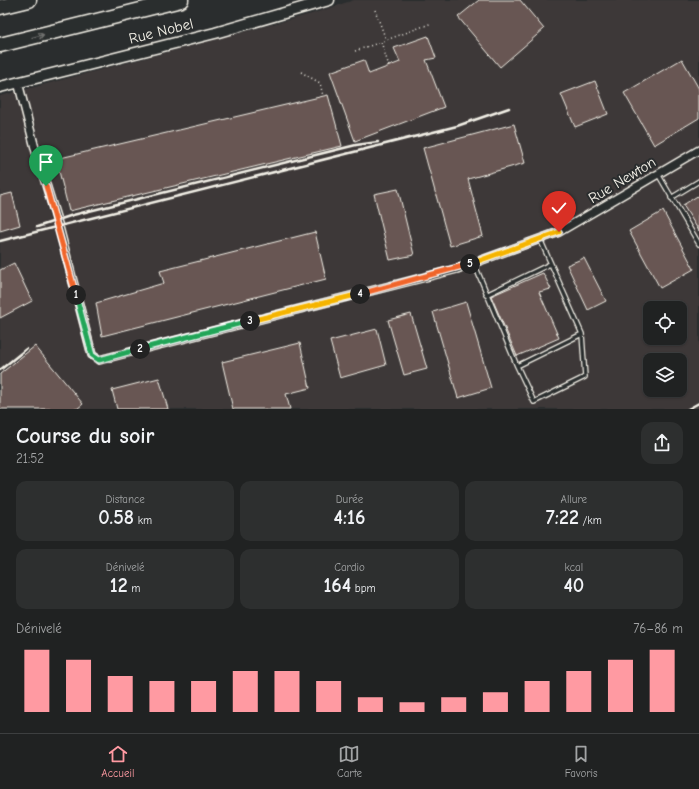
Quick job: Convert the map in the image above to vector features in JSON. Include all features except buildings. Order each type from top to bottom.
[{"type":"highway","points":[[0,7],[29,0]]},
{"type":"highway","points":[[0,46],[181,0]]},
{"type":"street","name":"Rue Nobel","points":[[0,87],[242,26],[329,0]]},
{"type":"street","name":"Rue Newton","points":[[18,82],[36,152],[59,226],[92,355],[99,360],[450,271],[474,263],[559,232],[699,150]]},
{"type":"lane","points":[[658,174],[699,244]]},
{"type":"lane","points":[[671,198],[699,181]]},
{"type":"lane","points":[[474,263],[517,366],[534,402],[585,377],[582,334],[540,239]]},
{"type":"lane","points":[[486,294],[550,264]]},
{"type":"lane","points":[[517,366],[582,334]]},
{"type":"path","points":[[375,10],[386,40]]},
{"type":"path","points":[[355,51],[432,23]]},
{"type":"path","points":[[381,42],[389,66]]},
{"type":"path","points":[[301,72],[320,83],[323,96]]},
{"type":"shaded area","points":[[354,0],[699,0],[699,409],[0,409],[0,96],[311,14]]},
{"type":"railway","points":[[0,241],[457,126],[509,108]]},
{"type":"railway","points":[[37,227],[73,215],[356,145],[378,142]]},
{"type":"railway","points":[[0,370],[26,349]]},
{"type":"railway","points":[[688,409],[699,403]]},
{"type":"route","points":[[46,186],[59,226],[92,355],[99,360],[457,269],[559,232]]}]
